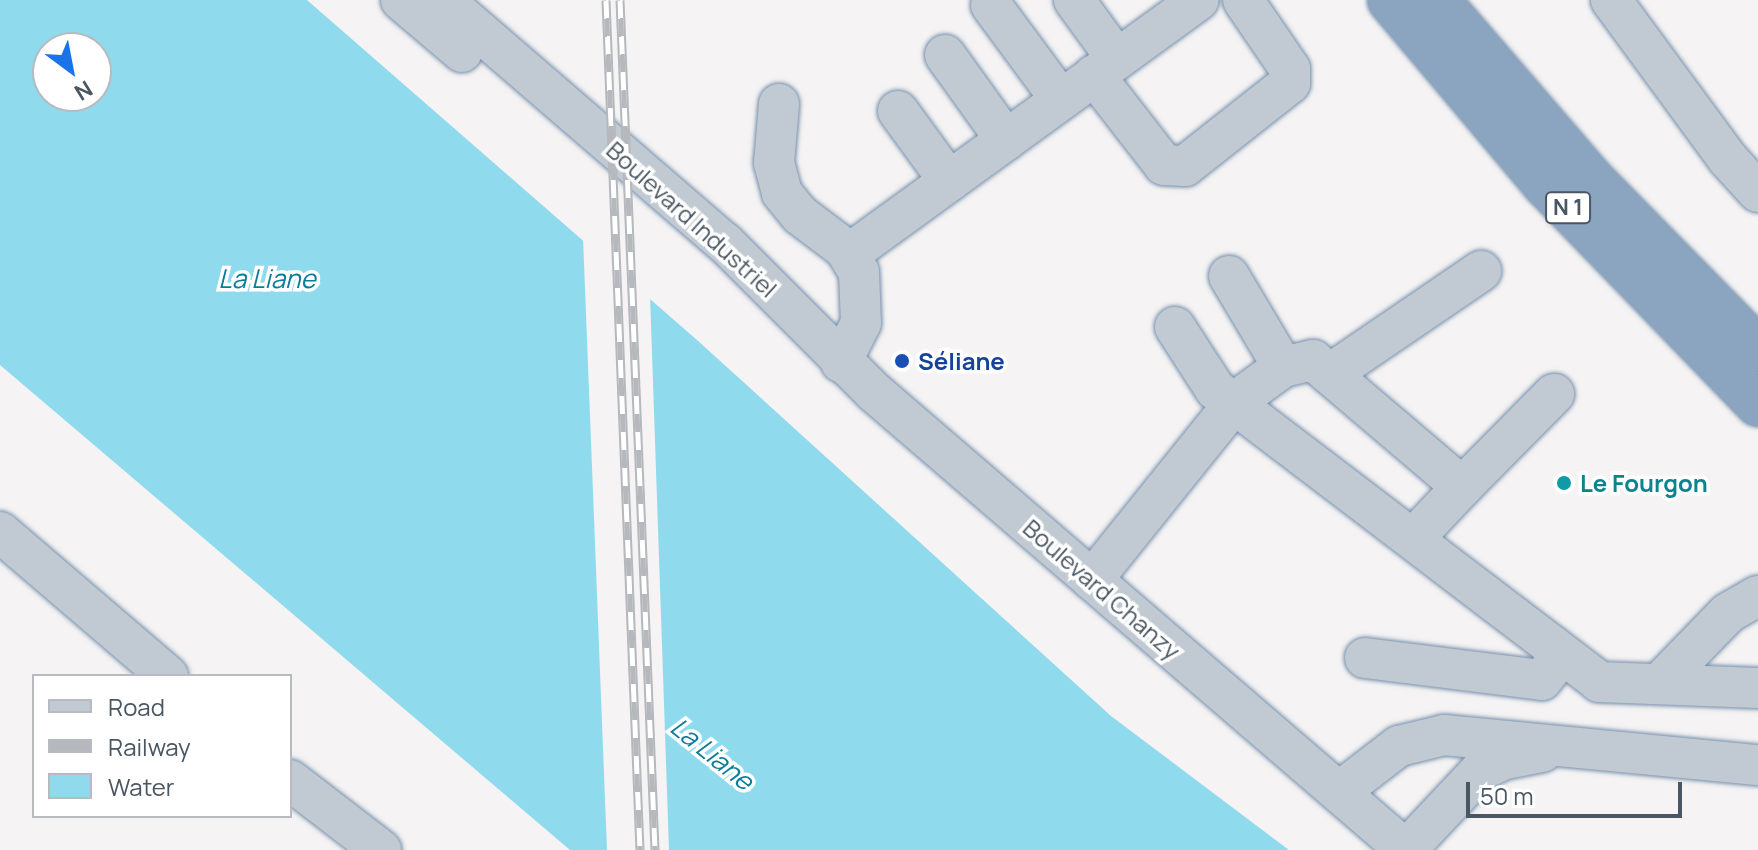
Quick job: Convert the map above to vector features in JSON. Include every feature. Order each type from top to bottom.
[{"type":"highway","name":"N 1","points":[[1390,0],[1546,185],[1758,404]]},
{"type":"highway","name":"N 1","points":[[1437,0],[1591,179],[1758,349]]},
{"type":"street","name":"Boulevard Industriel","points":[[401,0],[715,270],[801,324]]},
{"type":"street","name":"Boulevard Industriel","points":[[443,0],[731,249],[801,324]]},
{"type":"street","points":[[1074,0],[1105,67],[1164,165],[1185,166],[1290,83],[1290,69],[1243,0]]},
{"type":"street","points":[[1611,0],[1727,158],[1758,192]]},
{"type":"street","points":[[991,5],[1061,100]]},
{"type":"street","points":[[849,254],[1105,67],[1176,6]]},
{"type":"street","points":[[945,55],[1006,140]]},
{"type":"street","points":[[779,104],[774,163],[782,193],[800,215],[849,254],[859,272],[864,305],[841,362]]},
{"type":"street","points":[[898,111],[949,181]]},
{"type":"street","points":[[1330,374],[1481,271]]},
{"type":"street","points":[[1229,276],[1283,367]]},
{"type":"street","name":"Boulevard Chanzy","points":[[801,324],[841,362],[1406,850]]},
{"type":"street","points":[[1175,327],[1215,389],[1599,682],[1758,688]]},
{"type":"street","points":[[1092,580],[1235,402],[1283,367],[1313,360],[1462,487]]},
{"type":"street","points":[[1413,539],[1554,394]]},
{"type":"street","points":[[0,532],[166,674]]},
{"type":"street","points":[[1659,684],[1728,613],[1758,596]]},
{"type":"street","points":[[1365,658],[1542,680],[1557,661],[1552,646]]},
{"type":"street","points":[[1339,792],[1384,754],[1429,736],[1515,739],[1566,749],[1758,765]]},
{"type":"street","points":[[1406,850],[1481,770],[1515,756],[1566,749]]},
{"type":"street","points":[[292,782],[381,850]]},
{"type":"water","name":"La Liane","points":[[0,0],[307,0],[697,340],[1111,716],[1289,850],[570,850],[0,365]]},
{"type":"pier","points":[[583,237],[650,295],[669,850],[607,850]]},
{"type":"railway","points":[[606,0],[640,850]]},
{"type":"railway","points":[[620,0],[655,850]]},
{"type":"place","name":"Séliane","points":[[902,361]]},
{"type":"place","name":"Le Fourgon","points":[[1564,483]]}]
